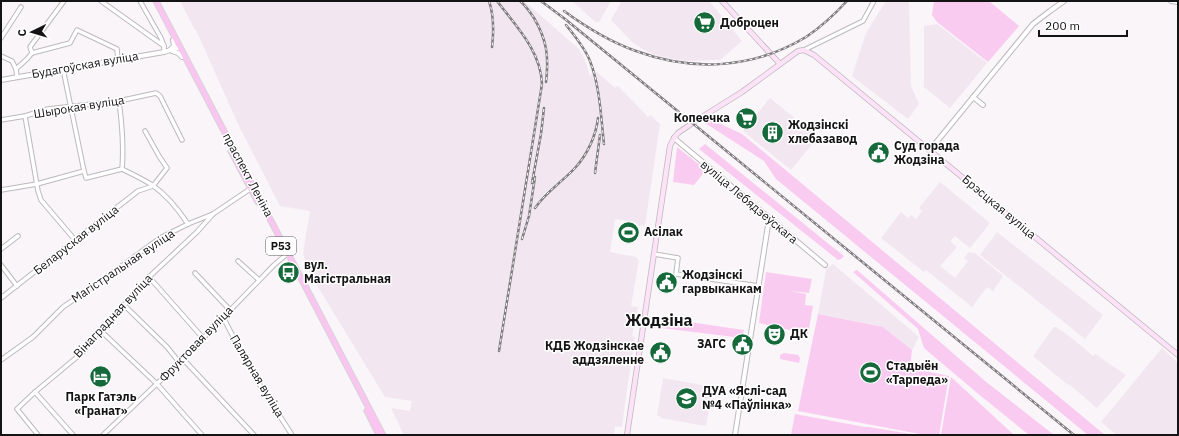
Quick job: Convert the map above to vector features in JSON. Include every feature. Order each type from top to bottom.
[{"type":"main road","name":"праспект Леніна","points":[[153,1],[252,187]]},
{"type":"main road","name":"праспект Леніна","points":[[156,1],[179,48],[383,435]]},
{"type":"main road","points":[[722,1],[780,64]]},
{"type":"main road","points":[[627,435],[670,146],[678,133],[742,92],[798,51],[804,50]]},
{"type":"main road","name":"Брэсцкая вуліца","points":[[804,50],[814,56],[930,150],[1178,355]]},
{"type":"main road","name":"праспект Леніна","points":[[287,254],[379,435]]},
{"type":"street","points":[[32,52],[30,47],[64,1]]},
{"type":"street","points":[[101,1],[164,46]]},
{"type":"street","points":[[140,1],[161,38],[164,46],[164,52]]},
{"type":"street","points":[[804,50],[863,21],[874,1]]},
{"type":"street","points":[[930,150],[1034,24],[1064,1]]},
{"type":"street","points":[[1171,1],[1176,1]]},
{"type":"street","points":[[1,38],[21,7]]},
{"type":"street","points":[[16,69],[32,52],[70,43],[77,30],[117,49],[118,60]]},
{"type":"street","points":[[169,51],[174,46],[173,40]]},
{"type":"street","name":"Будагоўская вуліца","points":[[1,80],[164,52],[179,48]]},
{"type":"street","points":[[169,51],[174,51],[182,56]]},
{"type":"street","points":[[1,56],[12,62],[16,69],[17,77]]},
{"type":"street","points":[[64,69],[86,178],[122,169],[153,186],[166,196],[178,209],[188,224]]},
{"type":"street","name":"Шырокая вуліца","points":[[1,120],[25,116],[48,109],[119,101],[156,93],[160,96],[182,140]]},
{"type":"street","points":[[973,97],[983,105]]},
{"type":"street","points":[[119,101],[124,147],[122,169]]},
{"type":"street","points":[[25,116],[41,200],[75,240]]},
{"type":"street","points":[[145,131],[167,168],[153,186]]},
{"type":"street","name":"вуліца Лебядзеўскага","points":[[674,138],[825,265]]},
{"type":"street","points":[[1,190],[37,184],[84,171]]},
{"type":"street","name":"Беларуская вуліца","points":[[1,298],[138,191],[153,186]]},
{"type":"street","name":"Магістральная вуліца","points":[[1,360],[33,337],[63,307],[160,238],[188,224],[213,214],[252,187]]},
{"type":"street","name":"Вінаградная вуліца","points":[[38,435],[17,409],[83,352],[100,330],[213,214]]},
{"type":"street","points":[[735,435],[750,340],[749,330],[759,286],[769,219]]},
{"type":"street","points":[[1,249],[18,236]]},
{"type":"street","name":"Фруктовая вуліца","points":[[103,435],[157,384],[280,259],[287,254]]},
{"type":"street","points":[[654,254],[678,258],[676,274],[759,286]]},
{"type":"street","points":[[238,262],[259,280]]},
{"type":"street","points":[[1,265],[17,286]]},
{"type":"street","points":[[195,273],[230,310]]},
{"type":"street","points":[[150,277],[203,338]]},
{"type":"street","points":[[124,305],[179,362]]},
{"type":"street","name":"Палярная вуліца","points":[[223,317],[248,365],[292,435]]},
{"type":"street","points":[[100,330],[157,384],[202,435]]},
{"type":"street","points":[[744,340],[750,340]]},
{"type":"street","points":[[183,358],[254,435]]},
{"type":"street","points":[[35,392],[73,435]]},
{"type":"shaded area","points":[[180,1],[524,1],[579,49],[585,60],[590,76],[592,73],[597,72],[615,88],[618,86],[648,117],[650,115],[660,124],[645,225],[639,226],[635,222],[615,219],[610,252],[636,257],[639,260],[631,306],[638,307],[632,336],[635,337],[622,427],[615,426],[614,435],[404,435],[391,408],[410,411],[412,401],[385,397],[310,274],[303,253],[310,211],[280,206],[239,126],[196,30]]},
{"type":"shaded area","points":[[572,1],[611,1],[599,22],[596,22]]},
{"type":"shaded area","points":[[622,1],[709,1],[742,41],[720,60],[687,61],[655,55],[633,43],[611,20]]},
{"type":"shaded area","points":[[886,1],[909,1],[911,86],[919,104],[908,119],[852,76],[866,33]]},
{"type":"shaded area","points":[[934,1],[989,1],[1019,26],[988,62],[937,22],[932,15]]},
{"type":"shaded area","points":[[937,24],[987,63],[950,108],[924,87],[924,26]]},
{"type":"shaded area","points":[[770,98],[818,137],[791,170],[743,131]]},
{"type":"shaded area","points":[[710,119],[742,134],[1105,435],[1088,435],[776,179],[764,161],[705,123]]},
{"type":"shaded area","points":[[705,144],[844,256],[838,260],[699,149]]},
{"type":"shaded area","points":[[677,147],[706,170],[694,185],[673,182]]},
{"type":"shaded area","points":[[940,182],[990,223],[970,248],[955,236],[950,241],[957,247],[940,266],[955,278],[968,261],[964,258],[969,252],[975,253],[1003,276],[993,291],[987,287],[972,307],[926,270],[924,272],[881,238],[901,212],[908,218],[911,215],[916,219],[922,211],[919,208]]},
{"type":"shaded area","points":[[997,232],[1103,315],[1085,339],[980,255]]},
{"type":"shaded area","points":[[833,264],[919,337],[912,350],[883,327],[818,314],[826,270]]},
{"type":"shaded area","points":[[857,270],[985,381],[1054,435],[1029,435],[976,392],[924,348],[918,329],[853,272]]},
{"type":"shaded area","points":[[766,272],[812,279],[809,293],[789,291],[806,294],[805,305],[813,306],[808,334],[759,323]]},
{"type":"shaded area","name":"Стадыён «Тарпеда»","points":[[818,314],[883,327],[912,350],[910,368],[949,376],[939,435],[925,435],[798,411]]},
{"type":"shaded area","points":[[655,317],[744,330],[742,338],[654,328],[652,322]]},
{"type":"shaded area","points":[[1054,327],[1073,339],[1093,356],[1095,354],[1126,375],[1097,408],[1033,356]]},
{"type":"shaded area","points":[[1162,348],[1178,363],[1178,435],[1117,435],[1101,422]]},
{"type":"shaded area","points":[[784,353],[798,355],[800,358],[799,363],[780,359],[780,355]]},
{"type":"shaded area","points":[[951,377],[1014,435],[941,435]]},
{"type":"shaded area","name":"ДУА «Яслі-сад №4 «Паўлінка»","points":[[663,378],[713,387],[706,426],[660,418],[661,416],[657,416]]},
{"type":"shaded area","points":[[795,414],[865,427],[917,435],[791,435]]},
{"type":"railway","points":[[489,1],[493,24],[492,47]]},
{"type":"railway","points":[[497,1],[532,50],[541,72],[542,84],[499,351]]},
{"type":"railway","points":[[520,1],[534,18],[542,34],[547,57],[546,82]]},
{"type":"railway","points":[[541,1],[1074,435]]},
{"type":"railway","points":[[564,11],[598,34],[636,51],[657,58],[679,62],[722,64],[765,56],[786,48],[817,29],[847,1]]},
{"type":"railway","points":[[566,25],[580,42],[590,61],[600,102],[604,144]]},
{"type":"railway","points":[[532,183],[544,108]]},
{"type":"railway","points":[[535,208],[544,197],[575,168],[583,157],[593,138],[598,118]]},
{"type":"railway","points":[[595,173],[600,135]]},
{"type":"railway","points":[[522,239],[529,216],[535,177]]},
{"type":"place","name":"Доброцен","points":[[704,23]]},
{"type":"place","name":"Копеечка","points":[[746,118]]},
{"type":"place","name":"Жодзінскі хлебазавод","points":[[772,132]]},
{"type":"place","name":"Суд горада Жодзіна","points":[[878,153]]},
{"type":"place","name":"Асілак","points":[[629,232]]},
{"type":"place","name":"вул. Магістральная","points":[[288,272]]},
{"type":"place","name":"Жодзінскі гарвыканкам","points":[[666,282]]},
{"type":"place","name":"ДК","points":[[774,334]]},
{"type":"place","name":"ЗАГС","points":[[742,344]]},
{"type":"place","name":"КДБ Жодзінскае аддзяленне","points":[[660,353]]},
{"type":"place","name":"Стадыён «Тарпеда»","points":[[871,373]]},
{"type":"place","name":"Парк Гатэль «Гранат»","points":[[101,376]]},
{"type":"place","name":"ДУА «Яслі-сад №4 «Паўлінка»","points":[[686,398]]},
{"type":"district","name":"Жодзіна","points":[[659,320]]}]
